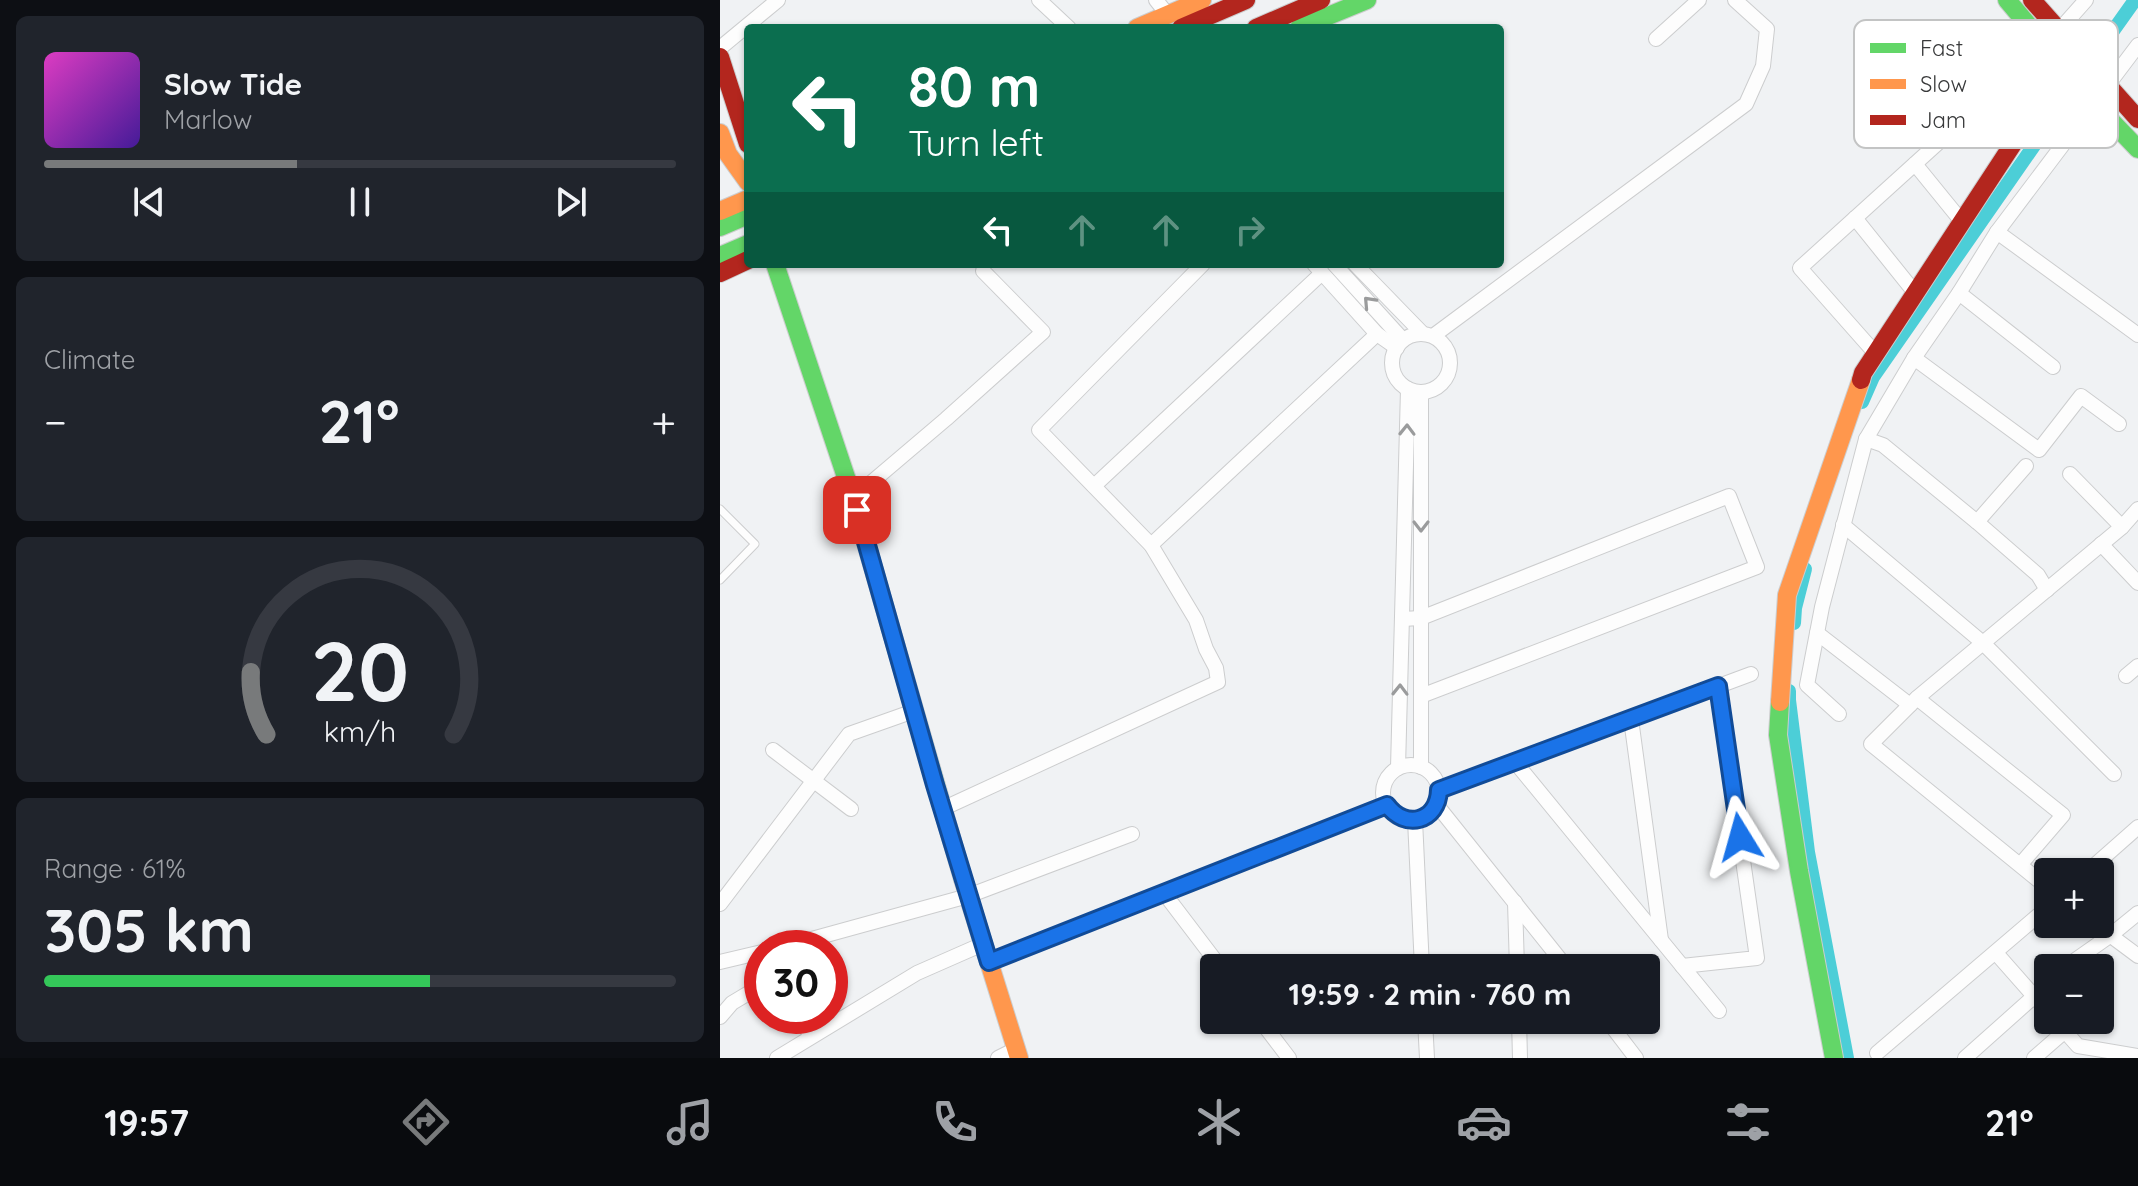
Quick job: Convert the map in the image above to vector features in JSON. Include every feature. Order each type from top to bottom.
[{"type":"main road","points":[[1142,24],[1162,7],[1202,0]]},
{"type":"main road","points":[[1190,24],[1246,0]]},
{"type":"main road","points":[[1265,24],[1321,0]]},
{"type":"main road","points":[[1309,24],[1367,0]]},
{"type":"main road","points":[[2007,0],[2024,20]]},
{"type":"main road","points":[[2032,0],[2050,20]]},
{"type":"main road","points":[[720,57],[744,132]]},
{"type":"main road","points":[[2118,96],[2138,119]]},
{"type":"main road","points":[[2118,128],[2138,149]]},
{"type":"main road","points":[[720,133],[728,154],[744,176]]},
{"type":"main road","points":[[1834,1058],[1799,871],[1778,735],[1787,595],[1863,373],[2011,148]]},
{"type":"main road","points":[[720,211],[744,201]]},
{"type":"main road","points":[[720,227],[744,217]]},
{"type":"main road","points":[[720,256],[744,246]]},
{"type":"main road","points":[[720,273],[744,262]]},
{"type":"main road","points":[[776,268],[853,498],[942,809],[1017,1053]]},
{"type":"street","points":[[749,24],[778,0]]},
{"type":"street","points":[[1039,0],[1065,24]]},
{"type":"street","points":[[1656,39],[1699,0]]},
{"type":"street","points":[[1359,268],[1428,335],[1441,342],[1447,350],[1450,369],[1441,385],[1434,389],[1415,390],[1400,383],[1392,366],[1393,356],[1400,344],[1416,334],[1428,335],[1746,104],[1763,66],[1767,29],[1735,0]]},
{"type":"street","points":[[2069,20],[2086,0]]},
{"type":"street","points":[[720,48],[744,28]]},
{"type":"street","points":[[2118,73],[2138,45]]},
{"type":"street","points":[[1876,354],[1800,268],[1933,148]]},
{"type":"street","points":[[1839,714],[1807,685],[1817,633],[1866,439],[1914,358],[1997,232],[2060,148]]},
{"type":"street","points":[[1915,164],[1963,223]]},
{"type":"street","points":[[1855,218],[1916,294]]},
{"type":"street","points":[[1997,232],[2138,335]]},
{"type":"street","points":[[942,809],[1218,682],[1216,668],[1196,620],[1151,545],[1039,430],[1199,268]]},
{"type":"street","points":[[1094,486],[1322,268]]},
{"type":"street","points":[[1324,268],[1377,334],[1400,344]]},
{"type":"street","points":[[1324,268],[1400,344]]},
{"type":"street","points":[[853,498],[1043,332],[983,271]]},
{"type":"street","points":[[1959,293],[2053,367]]},
{"type":"street","points":[[1151,545],[1377,334]]},
{"type":"street","points":[[1914,358],[2039,450],[2081,396],[2119,424]]},
{"type":"street","points":[[1398,768],[1405,494],[1415,390]]},
{"type":"street","points":[[1415,390],[1421,494],[1421,767]]},
{"type":"street","points":[[1866,439],[1883,445],[1977,522],[2038,575],[2047,590]]},
{"type":"street","points":[[1977,522],[2026,466]]},
{"type":"street","points":[[2070,474],[2122,527]]},
{"type":"street","points":[[1405,494],[1421,494]]},
{"type":"street","points":[[1402,619],[1421,618],[1729,496],[1757,567],[1421,696]]},
{"type":"street","points":[[2034,876],[1871,744],[1913,702],[2122,527],[2138,509]]},
{"type":"street","points":[[1843,525],[1983,643],[2114,774]]},
{"type":"street","points":[[2101,544],[2138,583]]},
{"type":"street","points":[[1404,562],[1421,563]]},
{"type":"street","points":[[1817,633],[2063,815],[2020,865]]},
{"type":"street","points":[[1556,954],[1438,797],[1435,778],[1429,771],[1413,765],[1398,768],[1386,780],[1387,805],[1398,817],[1415,820],[1424,817],[1438,797],[1515,762],[1751,674]]},
{"type":"street","points":[[1682,966],[1757,958],[1718,686]]},
{"type":"street","points":[[720,904],[849,734],[914,711]]},
{"type":"street","points":[[1631,719],[1661,940]]},
{"type":"street","points":[[1399,732],[1421,731]]},
{"type":"street","points":[[773,750],[851,809]]},
{"type":"street","points":[[1515,762],[1719,1011]]},
{"type":"street","points":[[777,1058],[917,973],[1164,893],[1387,805]]},
{"type":"street","points":[[1415,820],[1421,954]]},
{"type":"street","points":[[2103,858],[2138,827]]},
{"type":"street","points":[[844,930],[968,896],[1132,834]]},
{"type":"street","points":[[1164,893],[1210,954]]},
{"type":"street","points":[[1515,902],[1517,954]]},
{"type":"street","points":[[2114,933],[2138,913]]},
{"type":"street","points":[[1877,1053],[2034,919]]},
{"type":"street","points":[[2114,937],[2138,956]]},
{"type":"street","points":[[2084,954],[2107,938]]},
{"type":"street","points":[[1996,953],[2034,996]]},
{"type":"street","points":[[720,962],[744,956]]},
{"type":"street","points":[[720,1017],[732,1003],[744,996]]},
{"type":"street","points":[[1965,1058],[2034,998]]},
{"type":"street","points":[[1271,1034],[1289,1058]]},
{"type":"street","points":[[1426,1034],[1427,1058]]},
{"type":"street","points":[[1519,1034],[1520,1058]]},
{"type":"street","points":[[1618,1034],[1636,1058]]},
{"type":"street","points":[[2034,1058],[2053,1034]]},
{"type":"street","points":[[2066,1034],[2078,1052],[2138,1056]]},
{"type":"street","points":[[998,1058],[1017,1053]]},
{"type":"lane","points":[[720,509],[755,544],[720,580]]},
{"type":"waterway","points":[[2118,24],[2135,0]]},
{"type":"waterway","points":[[1862,402],[1873,377],[2032,148]]},
{"type":"waterway","points":[[1794,623],[1805,569]]},
{"type":"waterway","points":[[1789,691],[1808,852],[1847,1058]]},
{"type":"traffic: fast","points":[[1309,24],[1367,0]]},
{"type":"traffic: fast","points":[[2007,0],[2024,20]]},
{"type":"traffic: fast","points":[[2118,128],[2138,149]]},
{"type":"traffic: fast","points":[[720,227],[744,217]]},
{"type":"traffic: fast","points":[[720,256],[744,246]]},
{"type":"traffic: fast","points":[[776,268],[853,498],[963,879]]},
{"type":"traffic: fast","points":[[1780,702],[1778,735],[1799,871],[1834,1058]]},
{"type":"traffic: slow","points":[[1146,24],[1202,0]]},
{"type":"traffic: slow","points":[[720,133],[728,154],[744,176]]},
{"type":"traffic: slow","points":[[720,211],[744,201]]},
{"type":"traffic: slow","points":[[1780,702],[1787,595],[1861,380]]},
{"type":"traffic: slow","points":[[963,879],[1019,1058]]},
{"type":"traffic: jam","points":[[1190,24],[1246,0]]},
{"type":"traffic: jam","points":[[1265,24],[1321,0]]},
{"type":"traffic: jam","points":[[2032,0],[2050,20]]},
{"type":"traffic: jam","points":[[720,57],[744,132]]},
{"type":"traffic: jam","points":[[2118,97],[2138,119]]},
{"type":"traffic: jam","points":[[1861,380],[2010,148]]},
{"type":"traffic: jam","points":[[720,273],[744,262]]},
{"type":"route","points":[[857,510],[989,962],[1387,805],[1398,817],[1406,820],[1424,817],[1436,804],[1439,790],[1718,686],[1740,837]]}]
